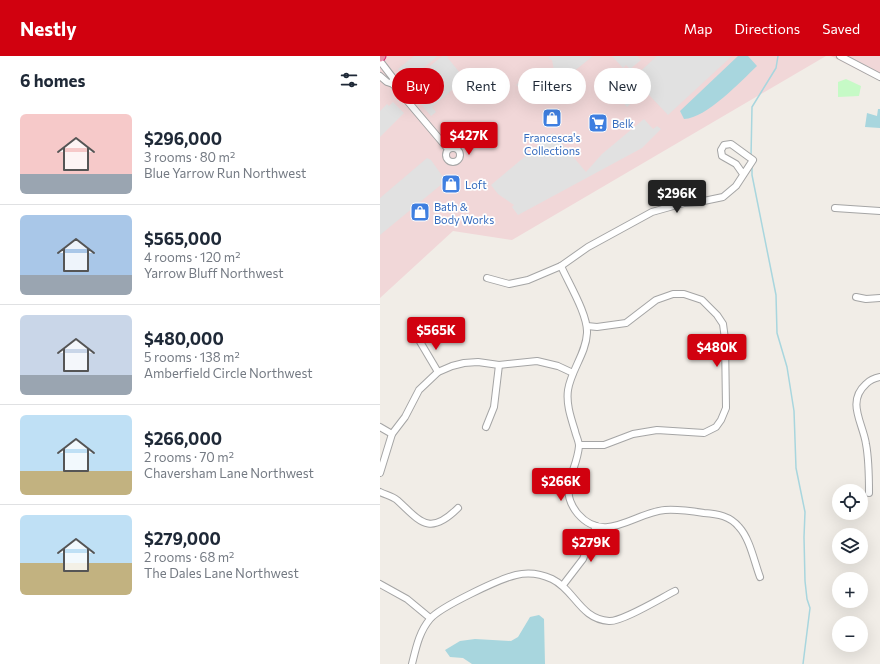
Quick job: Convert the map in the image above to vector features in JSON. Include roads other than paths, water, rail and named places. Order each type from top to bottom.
[{"type":"street","points":[[844,57],[880,77]]},
{"type":"street","points":[[380,61],[392,78]]},
{"type":"street","points":[[380,76],[387,82],[392,84]]},
{"type":"street","points":[[410,104],[448,149]]},
{"type":"street","points":[[487,278],[509,284],[519,283],[561,266],[588,247],[652,212],[684,203],[700,202],[723,197],[736,186],[753,160],[731,144],[724,145],[721,150],[722,156],[736,164],[743,174]]},
{"type":"street","points":[[835,208],[880,211]]},
{"type":"street","points":[[561,266],[582,310],[587,326],[585,346],[573,373],[568,389],[568,406],[579,445],[569,479],[569,497],[578,514],[596,526],[616,527],[639,516],[665,510],[719,514],[728,518],[740,528],[760,577]]},
{"type":"street","points":[[579,445],[604,445],[633,434],[657,430],[704,433],[716,427],[722,420],[726,408],[725,339],[723,324],[714,311],[702,300],[684,294],[673,294],[656,300],[626,323],[597,327],[587,326]]},
{"type":"street","points":[[856,296],[866,299],[880,298]]},
{"type":"street","points":[[420,340],[438,372]]},
{"type":"street","points":[[380,473],[392,434],[405,417],[419,390],[438,372],[464,363],[478,362],[500,365],[537,361],[553,364],[573,373]]},
{"type":"street","points":[[486,426],[494,407],[500,365]]},
{"type":"street","points":[[869,494],[866,443],[858,415],[856,400],[863,386],[880,377]]},
{"type":"street","points":[[380,427],[392,434]]},
{"type":"street","points":[[380,492],[391,496],[411,515],[424,523],[430,524],[443,520],[458,508]]},
{"type":"street","points":[[563,585],[583,559],[596,526]]},
{"type":"street","points":[[412,664],[419,637],[430,618],[453,603],[516,575],[538,575],[563,585],[579,606],[587,613],[594,617],[611,621],[621,618],[675,591]]},
{"type":"street","points":[[380,584],[407,599],[430,618]]},
{"type":"water","points":[[738,56],[748,56],[757,66],[713,106],[693,117],[684,119],[680,111]]},
{"type":"water","points":[[878,109],[880,109],[880,128],[865,127],[867,113],[877,116]]},
{"type":"water","points":[[539,615],[544,619],[545,664],[472,664],[463,658],[450,657],[445,650],[460,641],[475,639],[511,641],[518,637],[530,617]]},
{"type":"waterway","points":[[751,157],[752,107],[776,68],[778,56]]},
{"type":"waterway","points":[[752,167],[752,175],[776,295],[777,333],[787,367],[794,411],[796,468],[805,512],[805,581],[807,599],[810,608],[803,664]]},
{"type":"place","name":"Francesca's Collections","points":[[552,118]]},
{"type":"place","name":"Belk","points":[[598,123]]},
{"type":"place","name":"Loft","points":[[451,184]]},
{"type":"place","name":"Bath & Body Works","points":[[420,212]]}]
